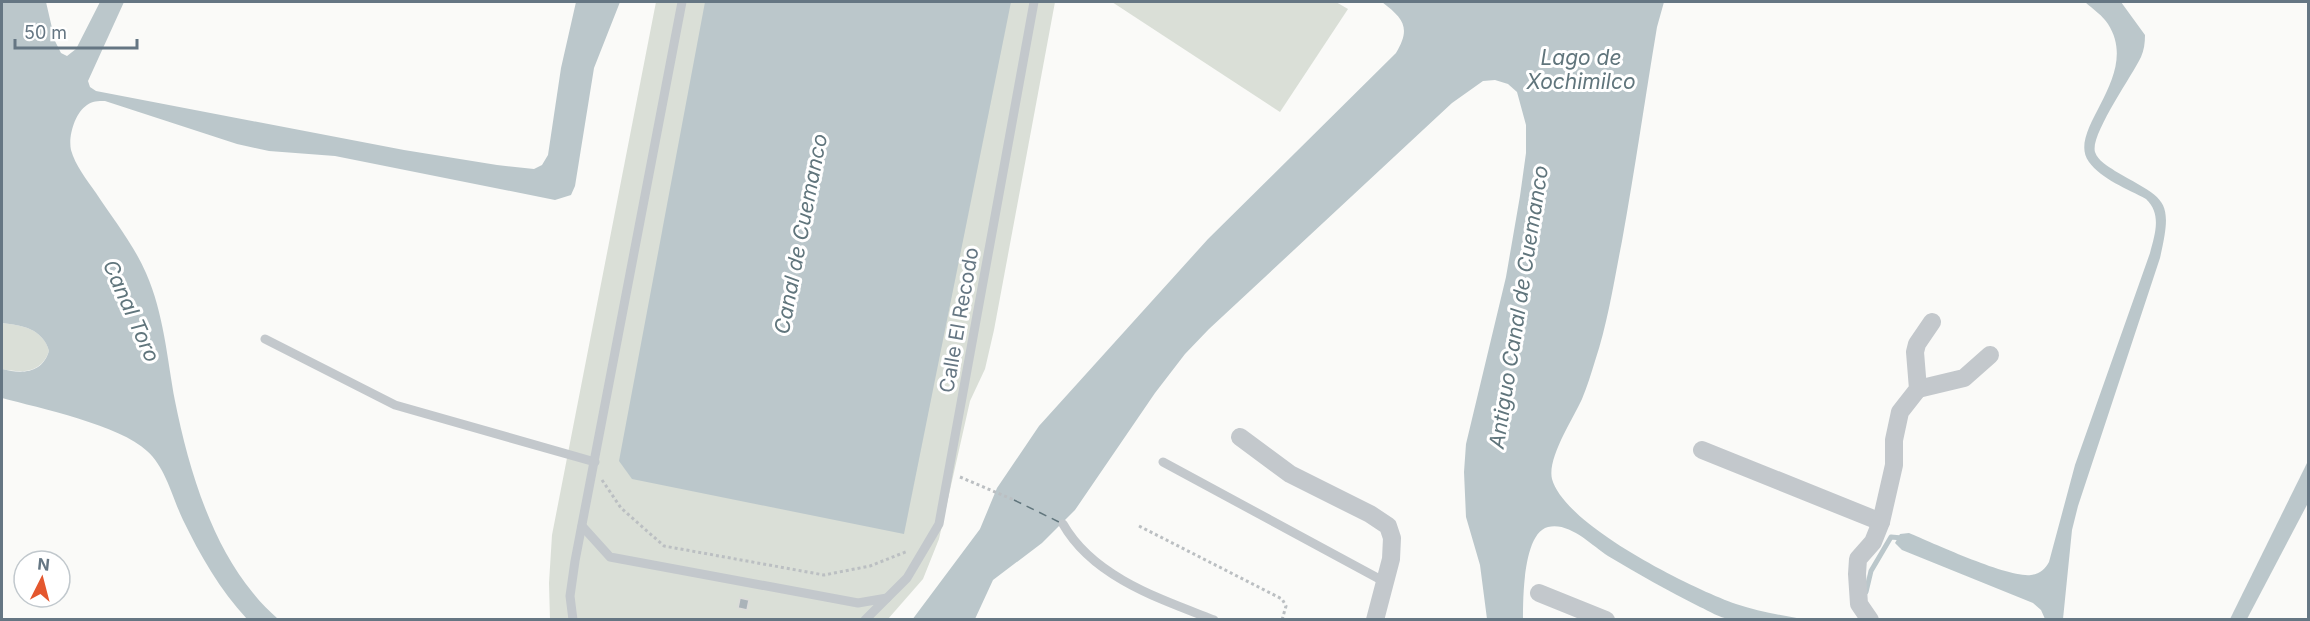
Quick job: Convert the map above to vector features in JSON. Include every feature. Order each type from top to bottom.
[{"type":"street","points":[[1865,612],[1857,574],[1858,559],[1873,542],[1881,522],[1894,465],[1894,440],[1900,412],[1932,322]]},
{"type":"street","points":[[1917,367],[1964,378],[1990,355]]},
{"type":"street","points":[[1240,437],[1290,474],[1370,514],[1388,526],[1392,538],[1391,559],[1375,620]]},
{"type":"street","points":[[1702,450],[1881,522]]},
{"type":"street","points":[[1539,593],[1606,620]]},
{"type":"lane","points":[[573,620],[570,596],[582,526],[682,2]]},
{"type":"lane","name":"Calle El Recodo","points":[[865,620],[907,578],[939,524],[1034,2]]},
{"type":"lane","points":[[264,339],[395,405],[594,465]]},
{"type":"lane","points":[[1163,462],[1385,582]]},
{"type":"lane","points":[[1063,524],[1069,534],[1108,574],[1214,620]]},
{"type":"lane","points":[[582,526],[610,557],[858,603],[887,598]]},
{"type":"path","points":[[594,465],[621,508],[664,546],[824,575],[870,566],[929,543]]},
{"type":"path","points":[[949,473],[1014,500]]},
{"type":"path","points":[[1139,526],[1282,598],[1286,606],[1281,620]]},
{"type":"shaded area","points":[[656,2],[1055,2],[994,330],[985,369],[970,401],[939,539],[923,579],[888,619],[550,620],[549,583],[552,535]]},
{"type":"shaded area","points":[[1112,2],[1336,2],[1348,9],[1280,112]]},
{"type":"shaded area","points":[[2,323],[24,327],[42,338],[49,351],[41,364],[36,368],[23,371],[2,369]]},
{"type":"water","name":"Canal Toro","points":[[2,2],[46,2],[55,41],[61,53],[67,56],[76,49],[100,2],[124,2],[88,81],[90,87],[96,91],[404,150],[534,169],[542,165],[548,155],[561,68],[576,2],[620,2],[594,68],[575,186],[571,195],[555,200],[335,156],[269,151],[237,144],[105,101],[95,101],[79,113],[72,132],[71,150],[82,172],[136,252],[152,289],[161,320],[180,426],[203,502],[213,527],[238,572],[259,600],[278,619],[247,619],[228,596],[196,546],[168,483],[154,458],[147,451],[135,442],[99,425],[2,398],[2,369],[23,372],[36,368],[46,359],[49,351],[37,333],[17,325],[2,323]]},
{"type":"water","name":"Canal de Cuemanco","points":[[705,2],[1011,2],[904,534],[632,479],[619,461]]},
{"type":"water","name":"Lago de Xochimilco","points":[[1382,2],[1664,2],[1657,27],[1627,214],[1600,346],[1586,390],[1553,460],[1552,479],[1562,497],[1580,516],[1604,535],[1661,570],[1736,604],[1802,619],[1747,620],[1722,617],[1676,595],[1608,556],[1572,531],[1556,526],[1548,527],[1540,532],[1529,553],[1524,583],[1523,619],[1487,619],[1480,565],[1466,517],[1464,472],[1466,444],[1506,277],[1526,153],[1526,125],[1517,92],[1508,84],[1495,80],[1483,81],[1452,103],[1209,329],[1185,354],[1155,393],[1075,510],[1042,543],[993,580],[975,619],[912,620],[980,529],[997,488],[1039,426],[1208,239],[1396,53],[1403,37],[1403,25],[1396,14]]},
{"type":"water","points":[[2085,2],[2121,2],[2145,35],[2141,57],[2105,119],[2095,144],[2095,152],[2106,165],[2145,188],[2162,202],[2166,223],[2160,258],[2078,506],[2072,530],[2063,619],[2045,619],[2041,610],[2033,603],[1902,550],[1895,543],[1900,534],[1909,533],[1970,559],[2020,574],[2037,574],[2049,562],[2075,465],[2150,253],[2156,224],[2154,211],[2146,199],[2100,174],[2089,162],[2084,149],[2087,134],[2111,83],[2116,63],[2116,44],[2108,24]]},
{"type":"water","points":[[2308,461],[2308,503],[2247,619],[2230,619]]},
{"type":"building","points":[[740,598],[749,600],[747,610],[738,608]]},
{"type":"waterway","points":[[1866,592],[1871,571],[1891,537],[1902,538]]},
{"type":"ferry route","points":[[1014,500],[1059,522]]},
{"type":"water label","name":"Antiguo Canal de Cuemanco","points":[[1519,307]]}]
